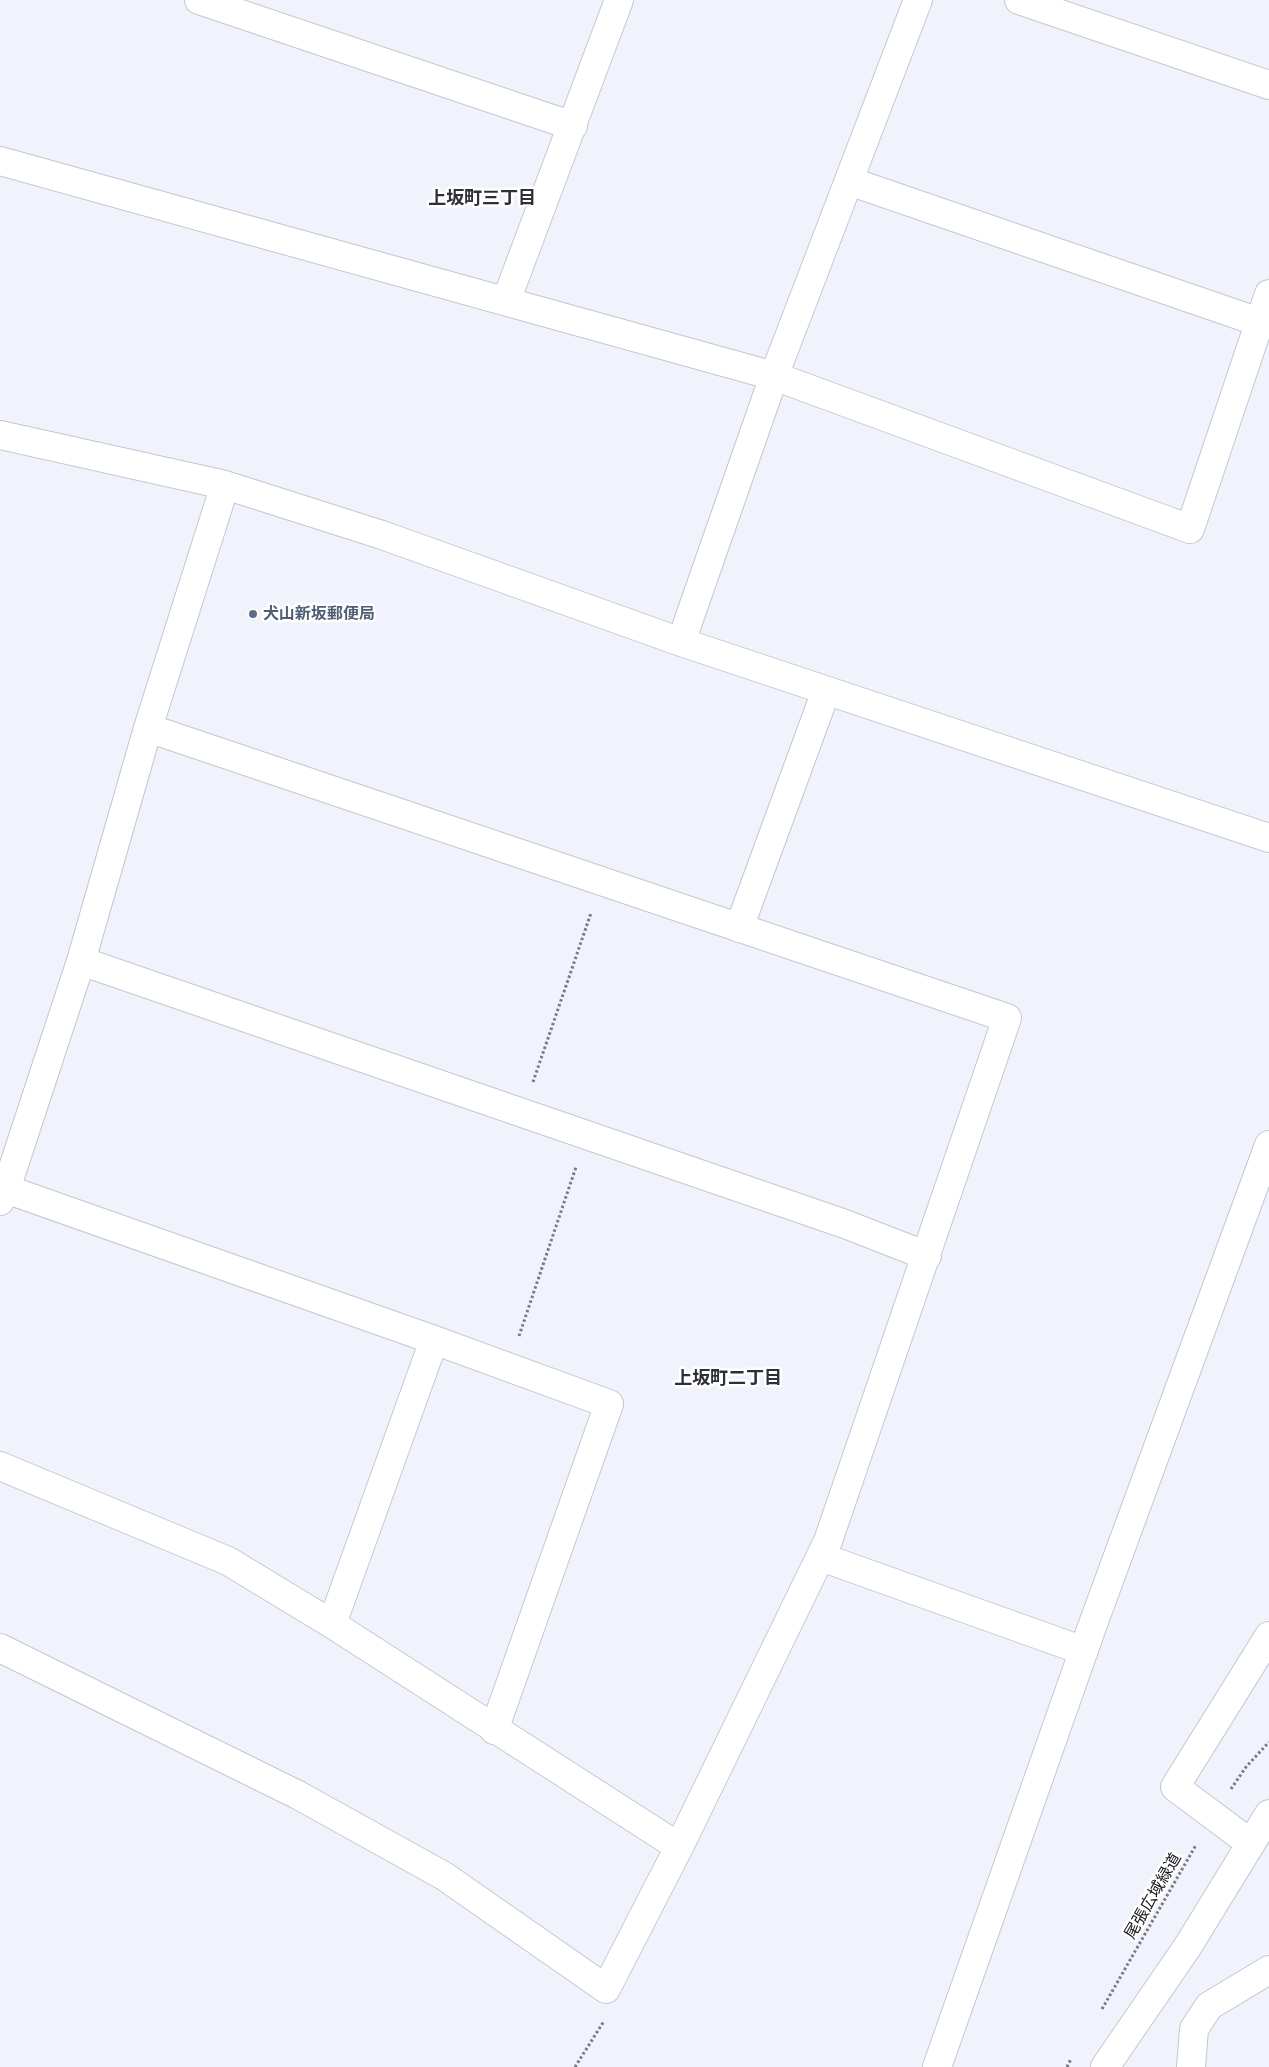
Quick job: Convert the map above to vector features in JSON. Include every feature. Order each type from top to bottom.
[{"type":"street","points":[[199,0],[573,126]]},
{"type":"street","points":[[506,301],[573,126],[618,0]]},
{"type":"street","points":[[681,642],[774,376],[918,0]]},
{"type":"street","points":[[1019,0],[1080,9],[1269,85]]},
{"type":"street","points":[[0,161],[774,376],[1190,529],[1269,294]]},
{"type":"street","points":[[849,181],[1259,322]]},
{"type":"street","points":[[0,435],[225,485],[382,535],[681,642],[1269,838]]},
{"type":"street","points":[[225,485],[148,728],[81,961],[2,1192],[434,1340],[609,1404],[494,1730]]},
{"type":"street","points":[[739,928],[826,691]]},
{"type":"street","points":[[0,1648],[298,1795],[444,1876],[606,1989],[679,1847],[821,1557],[927,1256],[1007,1018],[148,728]]},
{"type":"street","points":[[81,961],[522,1111],[587,1136],[845,1224],[927,1256]]},
{"type":"street","points":[[937,2067],[1084,1651],[1269,1144]]},
{"type":"street","points":[[332,1624],[434,1340]]},
{"type":"street","points":[[0,1466],[228,1560],[332,1624],[494,1730],[679,1847]]},
{"type":"street","points":[[821,1557],[1084,1651]]},
{"type":"street","points":[[1250,1842],[1175,1787],[1269,1636]]},
{"type":"street","points":[[1105,2067],[1188,1946],[1250,1842],[1269,1814]]},
{"type":"street","points":[[1191,2067],[1194,2028],[1209,2006],[1269,1970]]},
{"type":"path","points":[[522,1111],[602,882]]},
{"type":"path","points":[[508,1368],[587,1136]]},
{"type":"path","name":"尾張広域緑道","points":[[1097,2017],[1213,1815],[1246,1767],[1269,1742]]},
{"type":"path","points":[[575,2067],[613,2005],[606,1989]]},
{"type":"path","points":[[1067,2067],[1077,2050]]},
{"type":"place","name":"犬山新坂郵便局","points":[[253,614]]},
{"type":"district","name":"上坂町三丁目","points":[[482,198]]},
{"type":"district","name":"上坂町二丁目","points":[[728,1378]]}]
